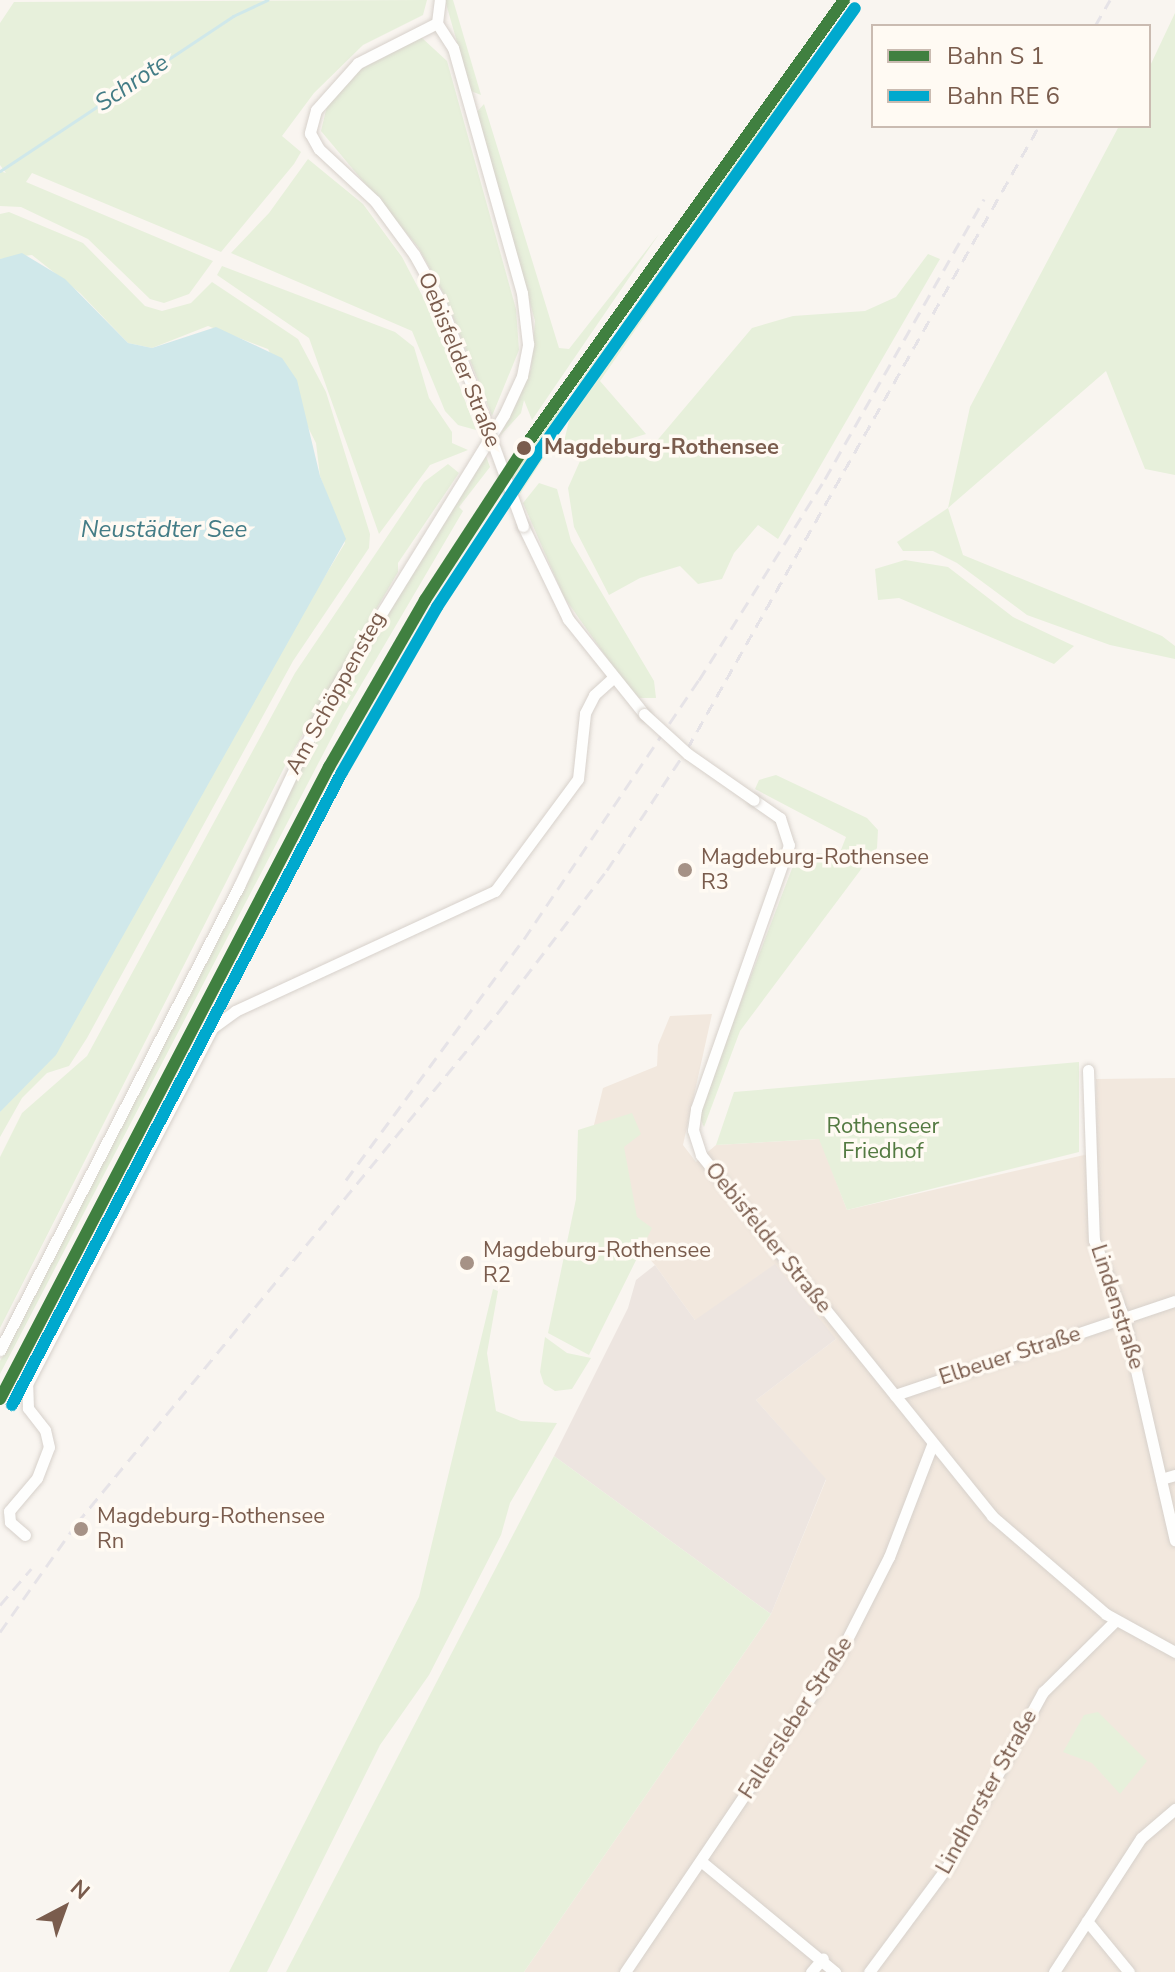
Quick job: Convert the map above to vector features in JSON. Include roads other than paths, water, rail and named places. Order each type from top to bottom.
[{"type":"street","points":[[437,23],[440,0]]},
{"type":"street","name":"Oebisfelder Straße","points":[[437,23],[358,63],[320,104],[310,131],[315,145],[375,201],[414,254],[439,299],[523,526],[558,603],[612,679],[644,714],[688,754],[780,818],[789,845],[694,1118],[695,1138],[701,1155],[932,1445],[998,1522],[1115,1621],[1175,1652]]},
{"type":"street","name":"Am Schöppensteg","points":[[0,1350],[232,900],[311,732],[504,415],[522,376],[528,344],[524,302],[453,48],[437,23]]},
{"type":"street","points":[[25,1535],[10,1522],[9,1511],[37,1478],[49,1447],[45,1430],[27,1405],[27,1384],[212,1028],[235,1011],[498,889],[578,779],[586,709],[612,679]]},
{"type":"street","name":"Lindenstraße","points":[[1088,1070],[1094,1240],[1124,1318],[1175,1540]]},
{"type":"street","name":"Elbeuer Straße","points":[[895,1395],[1175,1301]]},
{"type":"street","name":"Fallersleber Straße","points":[[625,1972],[840,1653],[889,1557],[932,1445]]},
{"type":"street","points":[[1161,1479],[1175,1475]]},
{"type":"street","name":"Lindhorster Straße","points":[[869,1972],[947,1867],[1043,1692],[1115,1621]]},
{"type":"street","points":[[1054,1972],[1141,1838],[1175,1809]]},
{"type":"street","points":[[702,1862],[823,1958],[835,1972]]},
{"type":"street","points":[[1087,1921],[1129,1972]]},
{"type":"street","points":[[811,1972],[823,1958]]},
{"type":"water","name":"Neustädter See","points":[[22,253],[65,279],[128,343],[152,348],[216,327],[282,358],[297,380],[320,476],[346,539],[56,1055],[0,1112],[0,259]]},
{"type":"waterway","name":"Schrote","points":[[0,171],[233,16],[267,0]]},
{"type":"railway","points":[[1096,24],[1110,0]]},
{"type":"railway","points":[[0,1632],[77,1523],[500,1010],[607,870],[687,749],[1038,128]]},
{"type":"railway","points":[[346,1180],[524,939],[699,680],[825,479],[984,199]]},
{"type":"railway","points":[[0,1605],[31,1569]]},
{"type":"place","name":"Magdeburg-Rothensee","points":[[524,448]]},
{"type":"place","name":"Magdeburg-Rothensee R3","points":[[685,870]]},
{"type":"place","name":"Magdeburg-Rothensee R2","points":[[467,1263]]},
{"type":"place","name":"Magdeburg-Rothensee Rn","points":[[81,1529]]},
{"type":"park label","name":"Rothenseer Friedhof","points":[[883,1138]]}]
